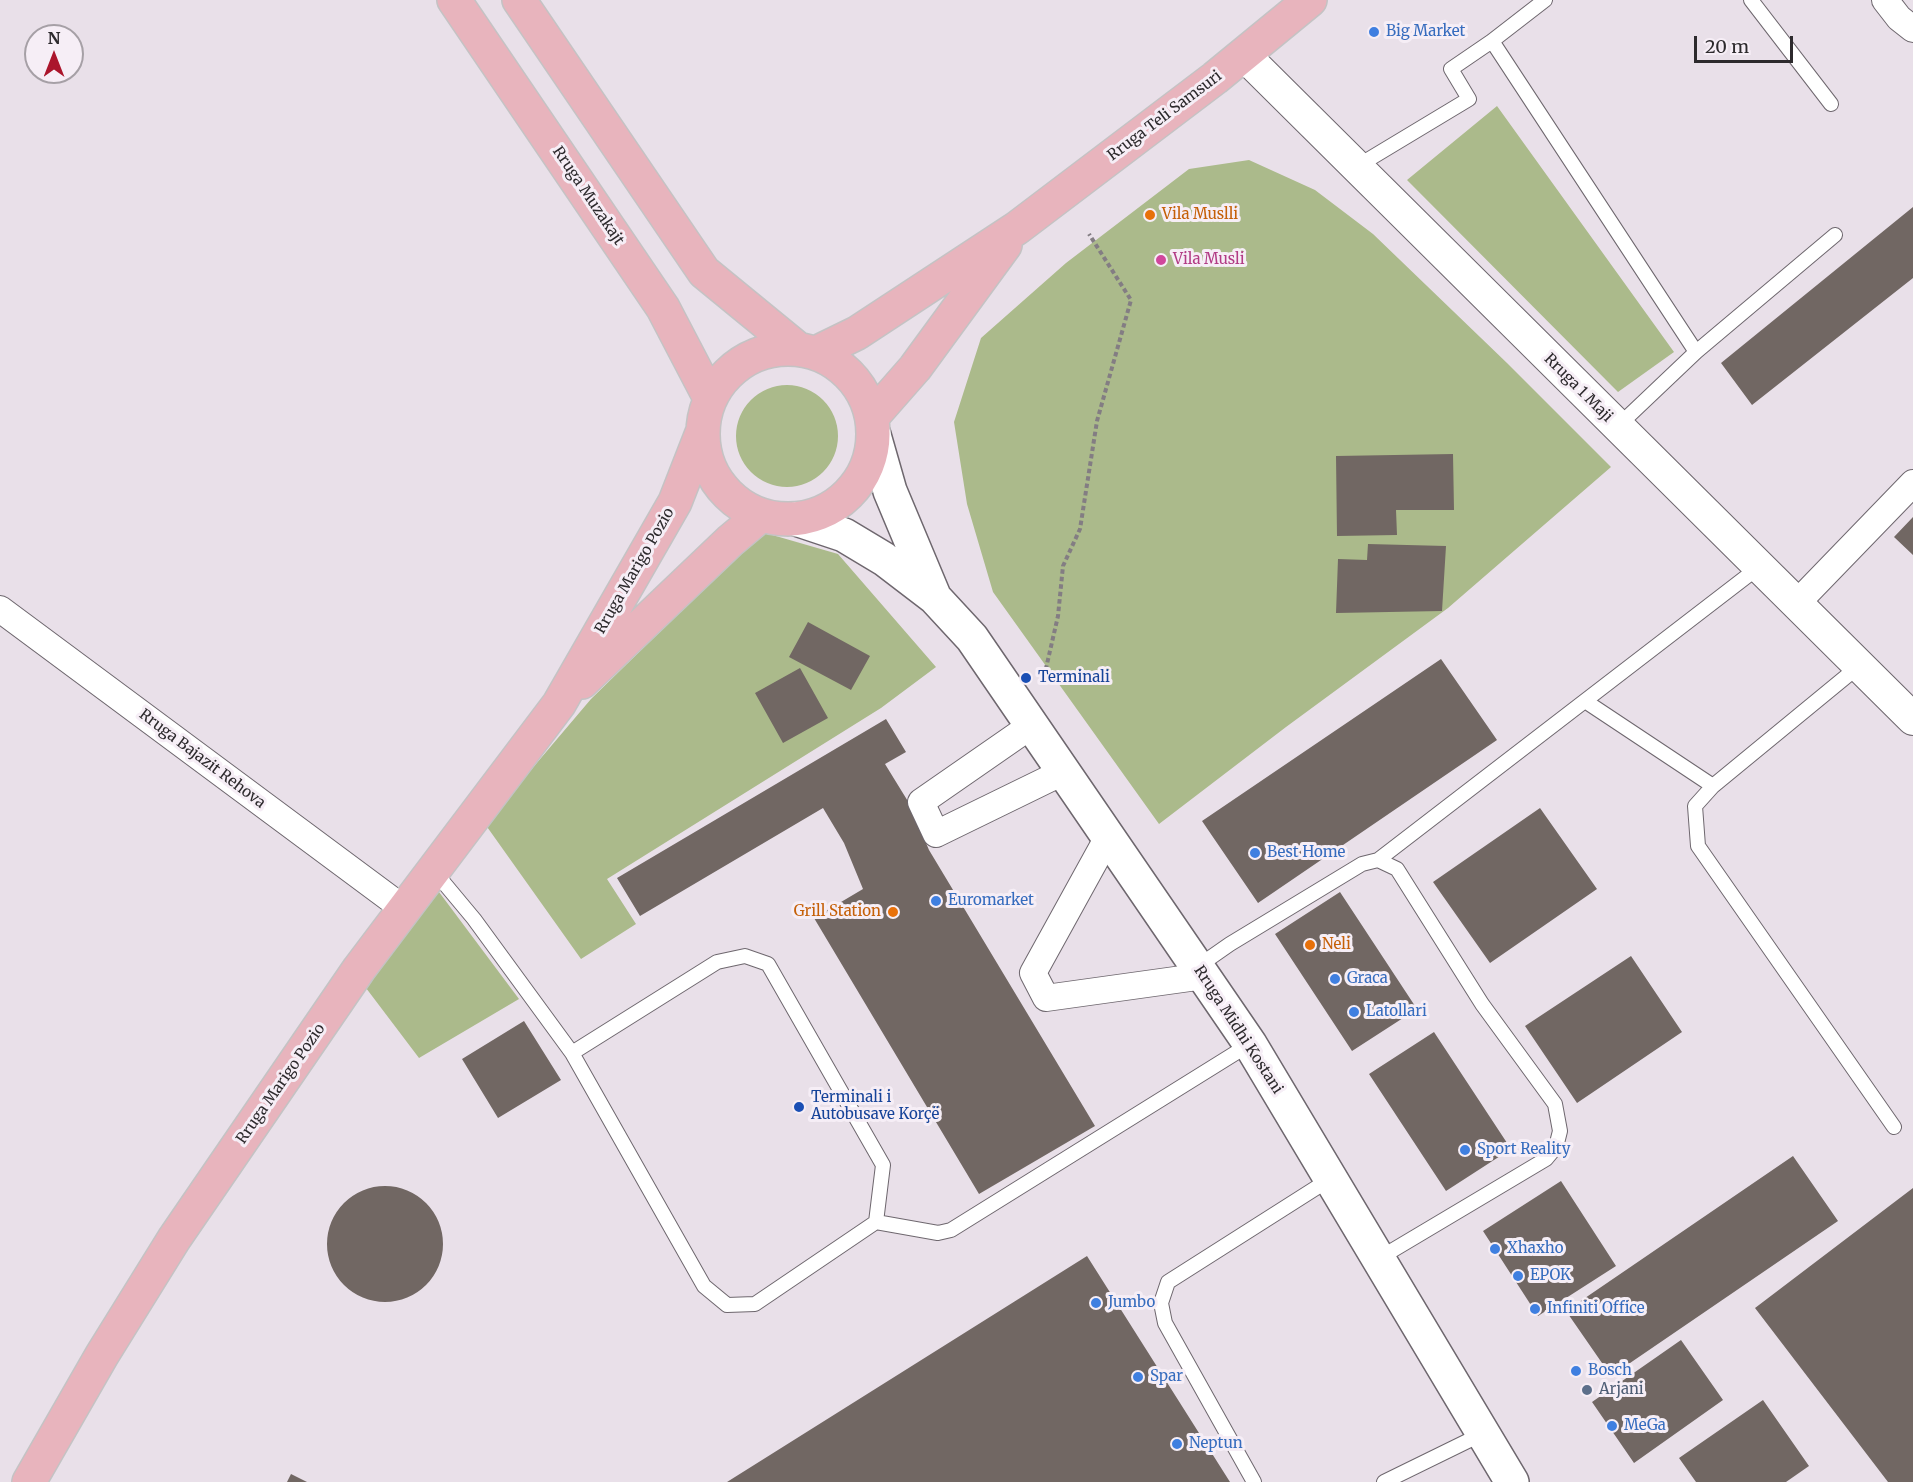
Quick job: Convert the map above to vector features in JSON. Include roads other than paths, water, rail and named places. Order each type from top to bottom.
[{"type":"main road","name":"Rruga Muzakajt","points":[[454,0],[663,308],[710,399]]},
{"type":"main road","points":[[519,0],[704,272],[807,351]]},
{"type":"main road","name":"Rruga Teli Samsuri","points":[[807,351],[857,333],[1017,228],[1244,55],[1310,0]]},
{"type":"main road","name":"Rruga Teli Samsuri","points":[[873,426],[1017,228]]},
{"type":"main road","points":[[780,349],[807,351],[832,360],[858,384],[867,400],[873,426],[869,461],[857,485],[845,498],[830,508],[796,519],[778,519],[745,508],[718,483],[707,459],[702,433],[704,415],[719,383],[746,359],[762,352],[780,349]]},
{"type":"main road","name":"Rruga Midhi Kostani","points":[[873,426],[890,490],[934,598]]},
{"type":"main road","name":"Rruga Marigo Pozio","points":[[29,1482],[102,1355],[174,1239],[359,969],[559,704],[675,502],[702,433]]},
{"type":"main road","name":"Rruga Marigo Pozio","points":[[559,704],[730,541],[761,515]]},
{"type":"main road","name":"Rruga Midhi Kostani","points":[[796,519],[844,535],[884,559],[934,598],[972,638],[1250,1044],[1509,1480]]},
{"type":"street","name":"Rruga 1 Maji","points":[[1244,55],[1913,720]]},
{"type":"street","points":[[1796,604],[1913,483]]},
{"type":"street","name":"Rruga Bajazit Rehova","points":[[0,609],[404,909]]},
{"type":"street","points":[[1032,725],[921,802],[936,834],[1064,772]]},
{"type":"street","points":[[1108,837],[1033,973],[1046,998],[1201,971]]},
{"type":"lane","points":[[1356,166],[1469,99],[1450,69],[1492,41],[1545,0]]},
{"type":"lane","points":[[1751,0],[1831,104]]},
{"type":"lane","points":[[1492,41],[1696,352]]},
{"type":"lane","points":[[1617,427],[1696,352],[1835,235]]},
{"type":"lane","points":[[1201,971],[1230,944],[1362,864],[1377,860],[1759,567]]},
{"type":"lane","points":[[1859,666],[1713,786],[1695,806],[1698,846],[1894,1127]]},
{"type":"lane","points":[[1585,701],[1713,786]]},
{"type":"lane","points":[[1377,860],[1397,868],[1482,1004],[1555,1104],[1560,1131],[1556,1147],[1546,1159],[1378,1259]]},
{"type":"lane","points":[[433,870],[474,919],[572,1053],[704,1286],[727,1305],[755,1304],[876,1222],[938,1233],[951,1230],[1250,1044]]},
{"type":"lane","points":[[572,1053],[717,962],[745,956],[768,964],[883,1165],[876,1222]]},
{"type":"lane","points":[[1254,1482],[1165,1323],[1161,1303],[1168,1282],[1330,1179]]},
{"type":"lane","points":[[1384,1482],[1482,1434]]},
{"type":"place","name":"Big Market","points":[[1374,32]]},
{"type":"place","name":"Vila Muslli","points":[[1150,215]]},
{"type":"place","name":"Vila Musli","points":[[1161,260]]},
{"type":"place","name":"Terminali","points":[[1026,678]]},
{"type":"place","name":"Best Home","points":[[1255,853]]},
{"type":"place","name":"Euromarket","points":[[936,901]]},
{"type":"place","name":"Grill Station","points":[[893,912]]},
{"type":"place","name":"Neli","points":[[1310,945]]},
{"type":"place","name":"Graca","points":[[1335,979]]},
{"type":"place","name":"Latollari","points":[[1354,1012]]},
{"type":"place","name":"Terminali i Autobusave Korçë","points":[[799,1107]]},
{"type":"place","name":"Sport Reality","points":[[1465,1150]]},
{"type":"place","name":"Xhaxho","points":[[1495,1249]]},
{"type":"place","name":"EPOK","points":[[1518,1276]]},
{"type":"place","name":"Jumbo","points":[[1096,1303]]},
{"type":"place","name":"Infiniti Office","points":[[1535,1309]]},
{"type":"place","name":"Bosch","points":[[1576,1371]]},
{"type":"place","name":"Spar","points":[[1138,1377]]},
{"type":"place","name":"Arjani","points":[[1587,1390]]},
{"type":"place","name":"MeGa","points":[[1612,1426]]},
{"type":"place","name":"Neptun","points":[[1177,1444]]}]
